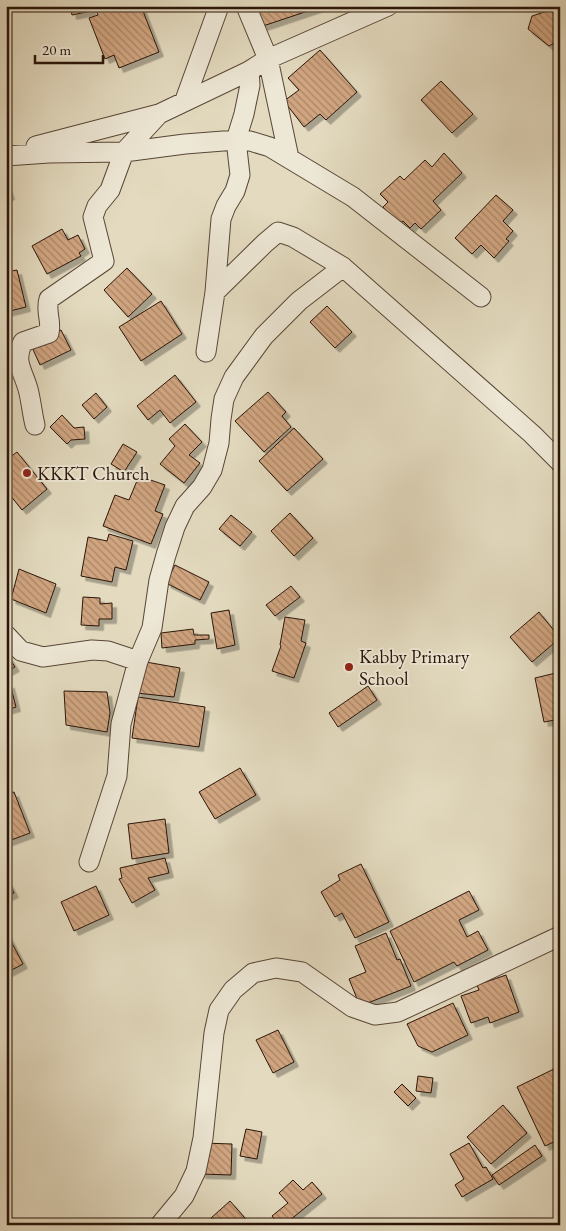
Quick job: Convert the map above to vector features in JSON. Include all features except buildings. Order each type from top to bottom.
[{"type":"street","points":[[185,100],[219,6]]},
{"type":"street","points":[[246,6],[268,59],[289,158]]},
{"type":"street","points":[[6,155],[159,114],[268,59],[388,6]]},
{"type":"street","points":[[206,352],[215,292],[221,219],[235,191],[240,175],[236,140],[250,85],[249,70]]},
{"type":"street","points":[[35,425],[28,387],[13,370],[18,351],[23,342],[49,333],[51,326],[47,307],[49,299],[104,261],[93,217],[96,206],[110,190],[124,152],[159,114]]},
{"type":"street","points":[[6,155],[124,152],[186,144],[236,140],[250,141],[270,147],[353,197],[481,297]]},
{"type":"street","points":[[215,292],[278,232],[293,237],[343,267],[532,434],[560,462]]},
{"type":"street","points":[[89,862],[117,776],[121,724],[138,661],[152,628],[159,580],[175,527],[184,506],[202,487],[212,470],[219,443],[220,418],[224,399],[234,377],[264,336],[299,301],[343,267]]},
{"type":"street","points":[[6,635],[21,651],[43,657],[92,650],[108,651],[138,661]]},
{"type":"street","points":[[160,1225],[184,1196],[196,1171],[203,1138],[214,1033],[219,1010],[233,990],[253,973],[276,968],[302,972],[352,1007],[374,1015],[398,1012],[559,937]]},
{"type":"place","name":"KKKT Church","points":[[27,473]]},
{"type":"place","name":"Kabby Primary School","points":[[349,667]]}]
